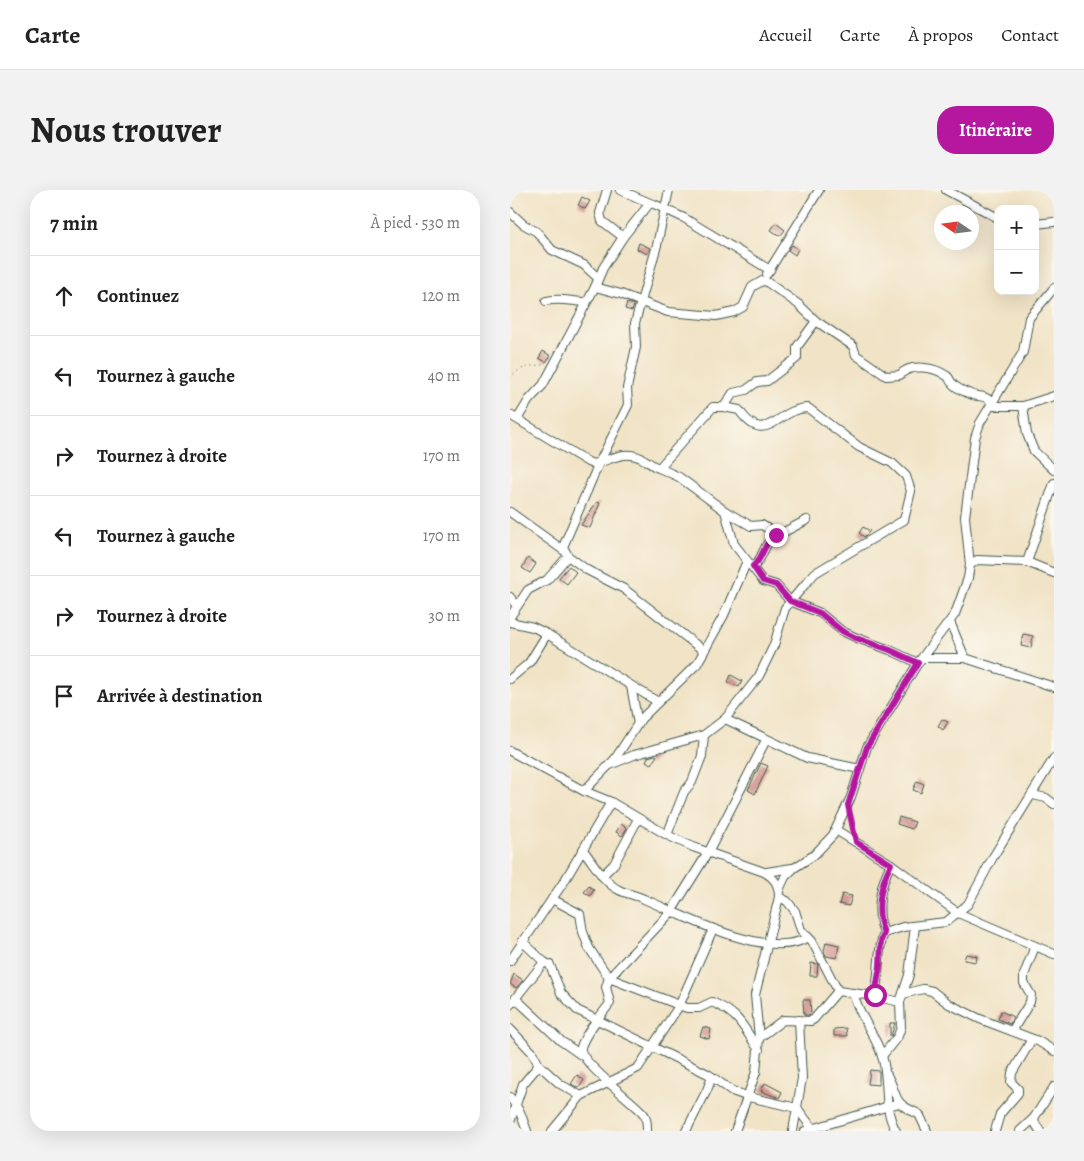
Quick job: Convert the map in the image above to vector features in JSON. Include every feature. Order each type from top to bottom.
[{"type":"street","points":[[607,190],[600,213],[602,221],[623,237]]},
{"type":"street","points":[[620,190],[664,208],[770,270]]},
{"type":"street","points":[[510,617],[528,590],[546,580],[565,553],[600,463],[628,405],[628,382],[636,347],[635,323],[657,245],[669,190]]},
{"type":"street","points":[[594,287],[641,301],[646,305],[668,312],[682,311],[704,316],[726,314],[743,307],[752,287],[764,280],[819,190]]},
{"type":"street","points":[[946,190],[994,216]]},
{"type":"street","points":[[518,418],[529,400],[543,385],[598,278],[623,237],[633,227],[650,203]]},
{"type":"street","points":[[510,212],[523,224],[537,232],[552,250],[584,265],[598,278]]},
{"type":"street","points":[[1039,224],[1054,222]]},
{"type":"street","points":[[764,280],[798,304],[816,322],[853,346],[856,355],[886,376],[900,375],[903,371],[914,367],[934,370],[948,376],[952,383],[971,395],[979,394],[992,405],[1023,406],[1054,396]]},
{"type":"street","points":[[736,1131],[749,1097],[759,1050],[760,1038],[755,994],[770,942],[779,894],[785,877],[794,868],[814,855],[836,830],[848,805],[867,747],[920,660],[955,614],[968,578],[970,565],[966,517],[972,451],[980,424],[1023,352],[1029,318],[1054,288]]},
{"type":"street","points":[[546,302],[557,298],[568,302],[586,302]]},
{"type":"street","points":[[724,407],[733,393],[746,390],[757,382],[767,381],[797,358],[797,347],[816,322]]},
{"type":"street","points":[[1023,406],[1027,434],[1034,451],[1054,470]]},
{"type":"street","points":[[610,765],[634,755],[704,735],[725,720],[759,676],[774,644],[785,608],[790,601],[815,573],[904,520],[911,491],[906,476],[892,463],[859,447],[808,408],[799,408],[767,428],[757,427],[748,422],[739,410],[713,407],[659,468]]},
{"type":"street","points":[[510,414],[583,460],[593,464],[600,463],[611,456],[630,455],[640,457],[679,477],[725,511],[751,526],[762,525],[773,532],[779,533]]},
{"type":"street","points":[[1027,562],[1047,510],[1054,483]]},
{"type":"street","points":[[725,511],[734,544],[763,581],[776,585],[790,601],[820,613],[842,631],[856,638],[920,660],[965,658],[1054,687]]},
{"type":"street","points":[[510,512],[587,570],[624,588],[704,651]]},
{"type":"street","points":[[584,792],[599,774],[610,765],[638,724],[658,702],[682,681],[704,651],[750,564],[760,560],[766,543],[779,533],[807,520]]},
{"type":"street","points":[[970,565],[976,560],[1027,562],[1054,573]]},
{"type":"street","points":[[510,597],[518,606]]},
{"type":"street","points":[[510,622],[533,627],[547,634],[658,702]]},
{"type":"street","points":[[950,622],[965,658]]},
{"type":"street","points":[[510,679],[529,663],[547,634]]},
{"type":"street","points":[[631,686],[638,724]]},
{"type":"street","points":[[725,720],[807,758],[860,769]]},
{"type":"street","points":[[667,835],[684,792],[692,782],[702,756],[704,735]]},
{"type":"street","points":[[581,1055],[580,1048],[610,1003],[606,987],[609,978],[671,912],[709,851],[766,740]]},
{"type":"street","points":[[510,751],[584,792],[611,802],[638,819],[694,848],[709,851],[772,876],[779,894],[795,911],[801,930],[808,937],[838,991]]},
{"type":"street","points":[[884,933],[903,927],[946,922],[968,904],[1054,758]]},
{"type":"street","points":[[1032,795],[1046,798],[1054,804]]},
{"type":"street","points":[[510,961],[552,899],[611,802]]},
{"type":"street","points":[[602,876],[614,864],[638,819]]},
{"type":"street","points":[[836,830],[891,864],[958,913],[1054,954]]},
{"type":"street","points":[[583,850],[602,876],[618,890],[644,899],[713,929],[770,942],[795,943],[808,937]]},
{"type":"street","points":[[874,996],[880,966],[881,941],[884,933],[881,925],[880,895],[891,864]]},
{"type":"street","points":[[764,872],[794,868]]},
{"type":"street","points":[[552,899],[580,914],[583,932],[589,948],[609,978],[679,1006],[694,1009],[712,1002],[732,1012],[739,1019],[759,1050]]},
{"type":"street","points":[[882,1056],[898,1036],[901,1027],[901,998],[909,975],[915,926]]},
{"type":"street","points":[[556,1130],[581,1096],[638,1068],[679,1006],[713,929]]},
{"type":"street","points":[[522,941],[544,962],[550,965],[561,993],[578,1010],[712,1076],[732,1091],[749,1097],[797,1108],[809,1130],[899,1103]]},
{"type":"street","points":[[1012,1031],[1030,1002],[1031,995],[1024,983],[1024,975],[1036,946]]},
{"type":"street","points":[[510,1005],[544,962]]},
{"type":"street","points":[[838,991],[901,998],[923,989],[932,991],[949,1004],[980,1019],[1032,1039],[1054,1051]]},
{"type":"street","points":[[760,1038],[783,1020],[814,1019],[838,991]]},
{"type":"street","points":[[853,993],[857,1006],[882,1056],[887,1107],[896,1131]]},
{"type":"street","points":[[516,999],[561,1041],[581,1055],[643,1113],[647,1131]]},
{"type":"street","points":[[793,1131],[802,1078],[799,1020]]},
{"type":"street","points":[[510,1029],[532,1052],[539,1065],[560,1084],[581,1096]]},
{"type":"street","points":[[996,1131],[1000,1114],[1018,1093],[1018,1090],[1011,1082],[1011,1078],[1032,1039]]},
{"type":"street","points":[[510,1122],[523,1084],[539,1065]]},
{"type":"street","points":[[884,1069],[899,1103],[903,1107],[919,1114],[927,1131]]},
{"type":"street","points":[[686,1131],[712,1076]]},
{"type":"street","points":[[1020,1131],[1034,1118],[1054,1086]]},
{"type":"street","points":[[510,1097],[517,1106],[527,1131]]},
{"type":"street","points":[[1034,1118],[1040,1131]]},
{"type":"path","points":[[510,378],[533,364],[548,365],[551,370]]},
{"type":"path","points":[[848,805],[856,842]]},
{"type":"building","points":[[582,197],[590,201],[585,209],[578,205]]},
{"type":"building","points":[[776,223],[785,230],[780,236],[771,230]]},
{"type":"building","points":[[639,243],[650,248],[647,254],[637,249]]},
{"type":"building","points":[[792,245],[798,249],[795,255],[788,250]]},
{"type":"building","points":[[627,303],[634,305],[632,311],[625,309]]},
{"type":"building","points":[[543,351],[551,356],[546,362],[539,358]]},
{"type":"building","points":[[597,502],[600,503],[590,528],[581,525]]},
{"type":"building","points":[[863,527],[870,531],[864,537],[859,533]]},
{"type":"building","points":[[528,558],[536,564],[530,573],[522,568]]},
{"type":"building","points":[[569,566],[576,572],[567,584],[559,578]]},
{"type":"building","points":[[1023,634],[1033,636],[1031,648],[1021,646]]},
{"type":"building","points":[[731,675],[742,681],[739,687],[728,682]]},
{"type":"building","points":[[942,719],[948,722],[943,730],[938,726]]},
{"type":"building","points":[[657,756],[651,764],[646,761],[648,757]]},
{"type":"building","points":[[761,763],[768,766],[755,794],[748,790]]},
{"type":"building","points":[[917,781],[924,784],[921,793],[913,790]]},
{"type":"building","points":[[899,817],[915,822],[912,829],[897,824]]},
{"type":"building","points":[[621,824],[627,828],[622,836],[616,832]]},
{"type":"building","points":[[589,886],[594,890],[590,896],[584,892]]},
{"type":"building","points":[[842,894],[852,896],[849,906],[839,904]]},
{"type":"building","points":[[826,942],[839,945],[837,958],[826,956],[824,951]]},
{"type":"building","points":[[966,954],[977,956],[976,962],[964,960]]},
{"type":"building","points":[[811,963],[818,964],[817,976],[810,976]]},
{"type":"building","points":[[514,974],[523,980],[516,988],[510,984]]},
{"type":"building","points":[[803,1000],[810,1000],[811,1013],[809,1015],[804,1015]]},
{"type":"building","points":[[1001,1011],[1013,1017],[1010,1024],[998,1019]]},
{"type":"building","points":[[890,1023],[895,1023],[891,1036],[890,1036]]},
{"type":"building","points":[[703,1027],[711,1029],[709,1039],[700,1036]]},
{"type":"building","points":[[846,1028],[847,1036],[834,1036],[834,1029]]},
{"type":"building","points":[[870,1070],[879,1071],[879,1085],[868,1084]]},
{"type":"building","points":[[577,1075],[584,1080],[579,1088],[571,1084]]},
{"type":"building","points":[[765,1083],[782,1092],[779,1098],[761,1091]]},
{"type":"route","points":[[776,535],[766,543],[760,560],[753,566],[763,581],[776,585],[786,594],[790,601],[820,613],[842,631],[918,663],[867,747],[848,805],[850,824],[856,842],[891,864],[880,895],[879,911],[884,933],[881,941],[880,966],[875,995]]}]
